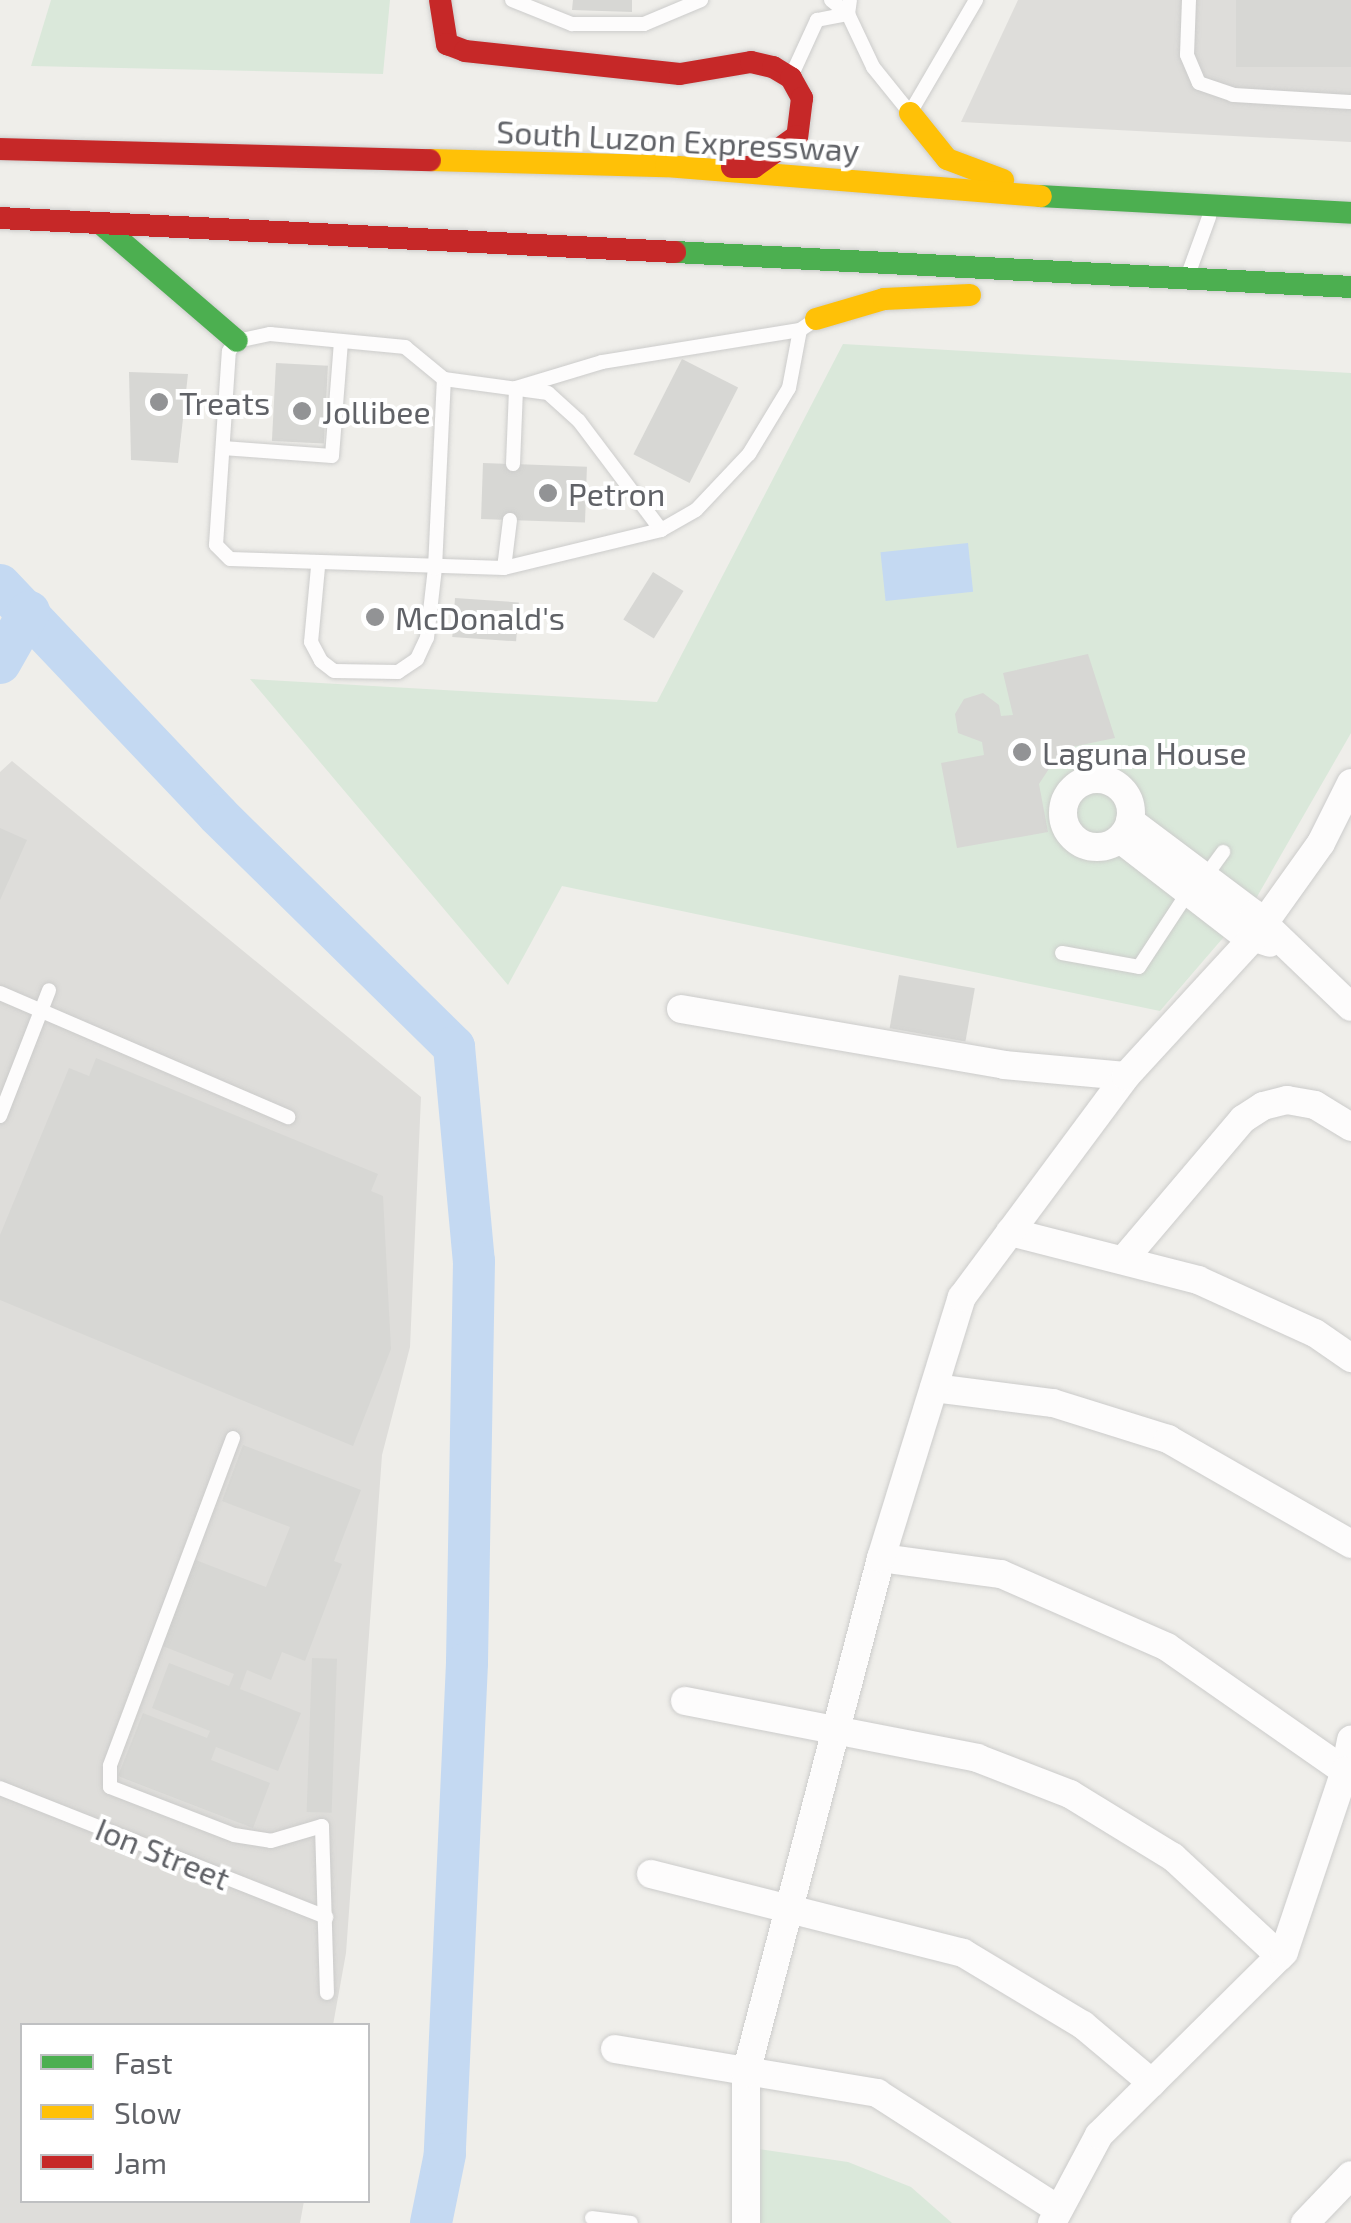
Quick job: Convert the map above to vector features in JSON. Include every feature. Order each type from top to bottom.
[{"type":"highway","points":[[440,0],[447,44],[466,51],[680,74],[751,62],[791,78],[802,98],[803,119],[782,153],[754,167],[666,166]]},
{"type":"highway","points":[[910,113],[947,159],[993,178],[1101,200]]},
{"type":"highway","name":"South Luzon Expressway","points":[[4,150],[666,166],[1212,210],[1351,213]]},
{"type":"highway","points":[[5,218],[1351,288]]},
{"type":"highway","points":[[101,224],[237,341]]},
{"type":"highway","points":[[808,325],[884,299],[980,294],[1082,272]]},
{"type":"street","points":[[746,2223],[746,2073],[881,1558],[962,1297],[1126,1076],[1266,936],[1351,783]]},
{"type":"street","points":[[1125,830],[1266,936],[1351,1006]]},
{"type":"street","points":[[682,1009],[1004,1065],[1126,1076]]},
{"type":"street","points":[[1126,1258],[1243,1119],[1263,1106],[1287,1100],[1315,1105],[1351,1127]]},
{"type":"street","points":[[1010,1232],[1126,1258],[1198,1280],[1315,1332],[1351,1358]]},
{"type":"street","points":[[934,1388],[1053,1403],[1168,1439],[1351,1544]]},
{"type":"street","points":[[881,1558],[1001,1574],[1167,1647],[1345,1771]]},
{"type":"street","points":[[686,1702],[977,1758],[1070,1794],[1174,1857],[1280,1956]]},
{"type":"street","points":[[615,2049],[877,2093],[1055,2216],[1100,2135],[1280,1956],[1345,1771],[1351,1740]]},
{"type":"street","points":[[651,1874],[791,1905],[963,1953],[1083,2025],[1152,2083]]},
{"type":"street","points":[[1304,2223],[1351,2175]]},
{"type":"lane","points":[[512,0],[572,24],[644,24],[701,0]]},
{"type":"lane","points":[[831,0],[849,7],[873,68],[910,113],[976,0]]},
{"type":"lane","points":[[1190,0],[1187,55],[1199,83],[1233,95],[1351,102]]},
{"type":"lane","points":[[791,78],[817,20],[849,7]]},
{"type":"lane","points":[[1187,277],[1212,210]]},
{"type":"lane","points":[[516,388],[602,362],[808,325],[789,388],[749,454],[696,510],[661,530],[504,568],[247,564],[216,545],[230,351],[237,341],[270,334],[405,347],[444,379],[516,388],[564,403],[661,530]]},
{"type":"lane","points":[[223,448],[332,456],[340,341]]},
{"type":"lane","points":[[318,567],[311,642],[321,661],[334,671],[398,672],[417,659],[427,638],[435,568],[444,379]]},
{"type":"lane","points":[[514,464],[516,388]]},
{"type":"lane","points":[[504,568],[510,520]]},
{"type":"lane","points":[[1062,953],[1139,966],[1223,852]]},
{"type":"lane","points":[[0,1116],[48,990]]},
{"type":"lane","points":[[0,993],[288,1117]]},
{"type":"lane","points":[[232,1438],[110,1766],[110,1787],[234,1835],[271,1841],[322,1826],[327,1992]]},
{"type":"lane","name":"Ion Street","points":[[0,1788],[326,1918]]},
{"type":"lane","points":[[592,2218],[632,2223]]},
{"type":"shaded area","points":[[1018,0],[1351,0],[1351,142],[961,122]]},
{"type":"shaded area","points":[[12,761],[421,1097],[410,1347],[382,1455],[346,1953],[333,2023],[20,2023],[20,2203],[304,2203],[300,2223],[0,2223],[0,772]]},
{"type":"green space","points":[[51,0],[390,0],[383,74],[31,66]]},
{"type":"green space","points":[[843,344],[1351,373],[1351,733],[1254,902],[1160,1011],[562,886],[508,985],[250,679],[657,702]]},
{"type":"green space","points":[[752,2148],[848,2162],[911,2187],[952,2223],[754,2223]]},
{"type":"water","points":[[968,543],[973,592],[886,601],[880,552]]},
{"type":"building","points":[[573,0],[632,0],[632,12],[572,10]]},
{"type":"building","points":[[1236,0],[1351,0],[1351,67],[1236,67]]},
{"type":"building","points":[[682,359],[738,388],[690,483],[633,454]]},
{"type":"building","points":[[276,363],[328,366],[324,444],[272,441]]},
{"type":"building","points":[[129,372],[188,374],[178,463],[131,460]]},
{"type":"building","points":[[483,463],[587,467],[585,523],[481,519]]},
{"type":"building","points":[[653,572],[684,591],[654,639],[623,619]]},
{"type":"building","points":[[455,598],[519,602],[516,641],[452,637]]},
{"type":"building","name":"Laguna House","points":[[1088,654],[1115,738],[1062,749],[1039,784],[1048,832],[957,848],[941,763],[984,755],[982,742],[958,733],[955,714],[964,699],[983,693],[999,705],[1001,716],[1013,715],[1003,673]]},
{"type":"building","points":[[0,828],[27,840],[0,900]]},
{"type":"building","points":[[899,975],[975,988],[965,1042],[890,1028]]},
{"type":"building","points":[[96,1058],[378,1174],[371,1191],[383,1196],[391,1349],[353,1446],[0,1300],[0,1235],[69,1068],[89,1076]]},
{"type":"building","points":[[243,1445],[361,1490],[334,1561],[342,1564],[305,1661],[282,1652],[271,1680],[247,1670],[240,1689],[301,1713],[278,1771],[216,1747],[211,1760],[270,1783],[253,1828],[118,1776],[143,1713],[207,1738],[210,1731],[152,1708],[169,1663],[229,1686],[234,1674],[160,1645],[193,1559],[266,1587],[290,1527],[222,1501]]},
{"type":"building","points":[[312,1658],[337,1659],[332,1813],[307,1812]]},
{"type":"waterway","points":[[0,585],[218,815],[454,1047],[474,1261],[467,1663],[445,2154],[431,2223]]},
{"type":"waterway","points":[[0,663],[29,612]]},
{"type":"traffic: fast","points":[[1041,196],[1351,213]]},
{"type":"traffic: fast","points":[[101,224],[237,341]]},
{"type":"traffic: fast","points":[[675,252],[1351,287]]},
{"type":"traffic: slow","points":[[910,113],[947,159],[1003,180]]},
{"type":"traffic: slow","points":[[430,160],[666,166],[1041,196]]},
{"type":"traffic: slow","points":[[816,319],[884,299],[970,295]]},
{"type":"traffic: jam","points":[[440,0],[447,44],[465,51],[680,74],[751,62],[773,67],[791,78],[802,98],[797,136],[754,167],[732,167]]},
{"type":"traffic: jam","points":[[0,149],[430,160]]},
{"type":"traffic: jam","points":[[0,218],[675,252]]},
{"type":"place","name":"Treats","points":[[159,402]]},
{"type":"place","name":"Jollibee","points":[[302,411]]},
{"type":"place","name":"Petron","points":[[548,493]]},
{"type":"place","name":"McDonald's","points":[[375,617]]},
{"type":"place","name":"Laguna House","points":[[1022,752]]}]
